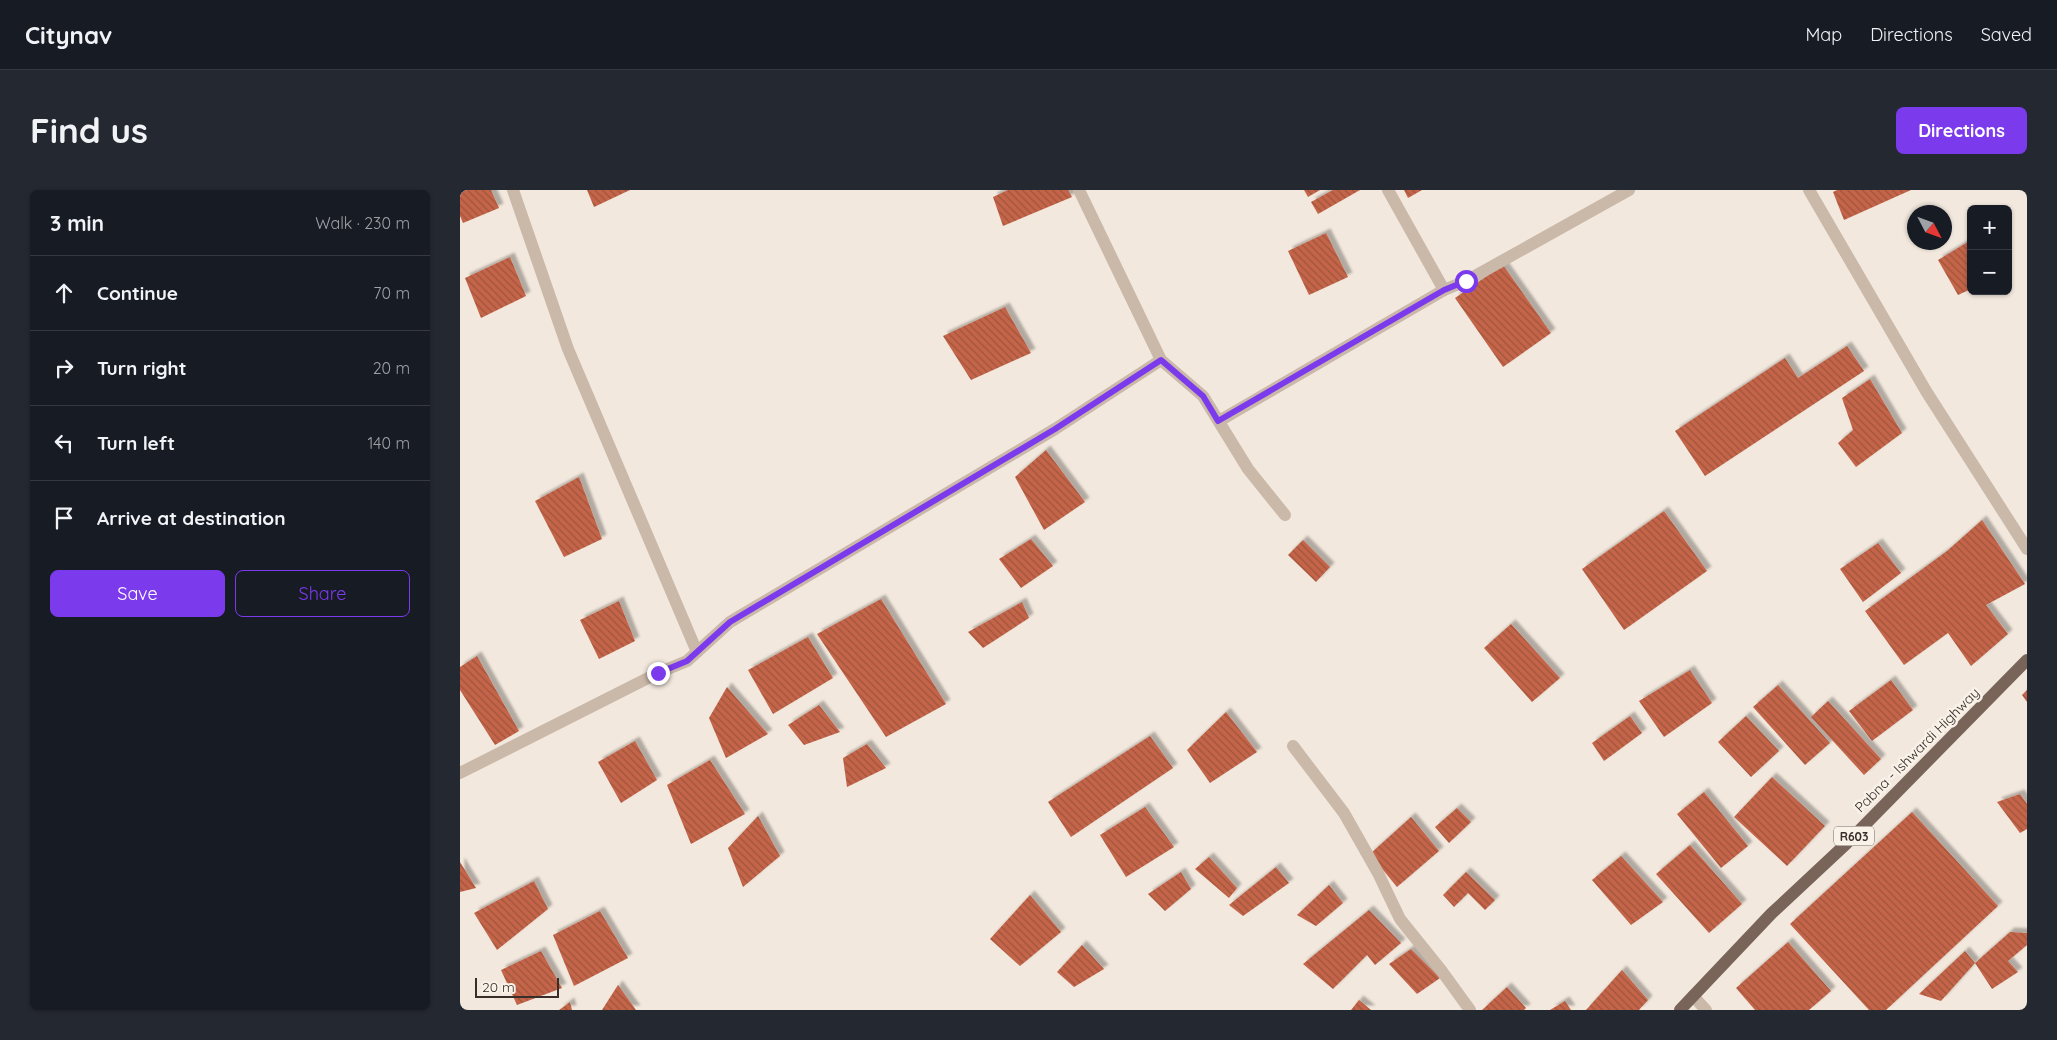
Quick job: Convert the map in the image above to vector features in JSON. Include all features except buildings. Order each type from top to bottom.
[{"type":"main road","name":"Pabna - Ishwardi Highway","points":[[1680,1010],[1770,914],[1864,826],[2027,660]]},
{"type":"street","points":[[513,190],[568,348],[697,652]]},
{"type":"street","points":[[1079,190],[1161,360],[1203,396],[1248,469],[1285,515]]},
{"type":"street","points":[[1388,190],[1444,290]]},
{"type":"street","points":[[1218,421],[1444,290],[1466,281],[1629,190]]},
{"type":"street","points":[[1810,190],[1926,391],[2027,549]]},
{"type":"street","points":[[460,773],[658,673],[687,661],[730,622],[1055,429],[1161,360]]},
{"type":"street","points":[[1294,746],[1344,813],[1378,873],[1400,919],[1470,1010]]},
{"type":"street","points":[[1693,996],[1706,1010]]},
{"type":"route","points":[[658,673],[687,661],[730,622],[1055,429],[1161,360],[1203,396],[1218,421],[1444,290],[1466,281]]}]
